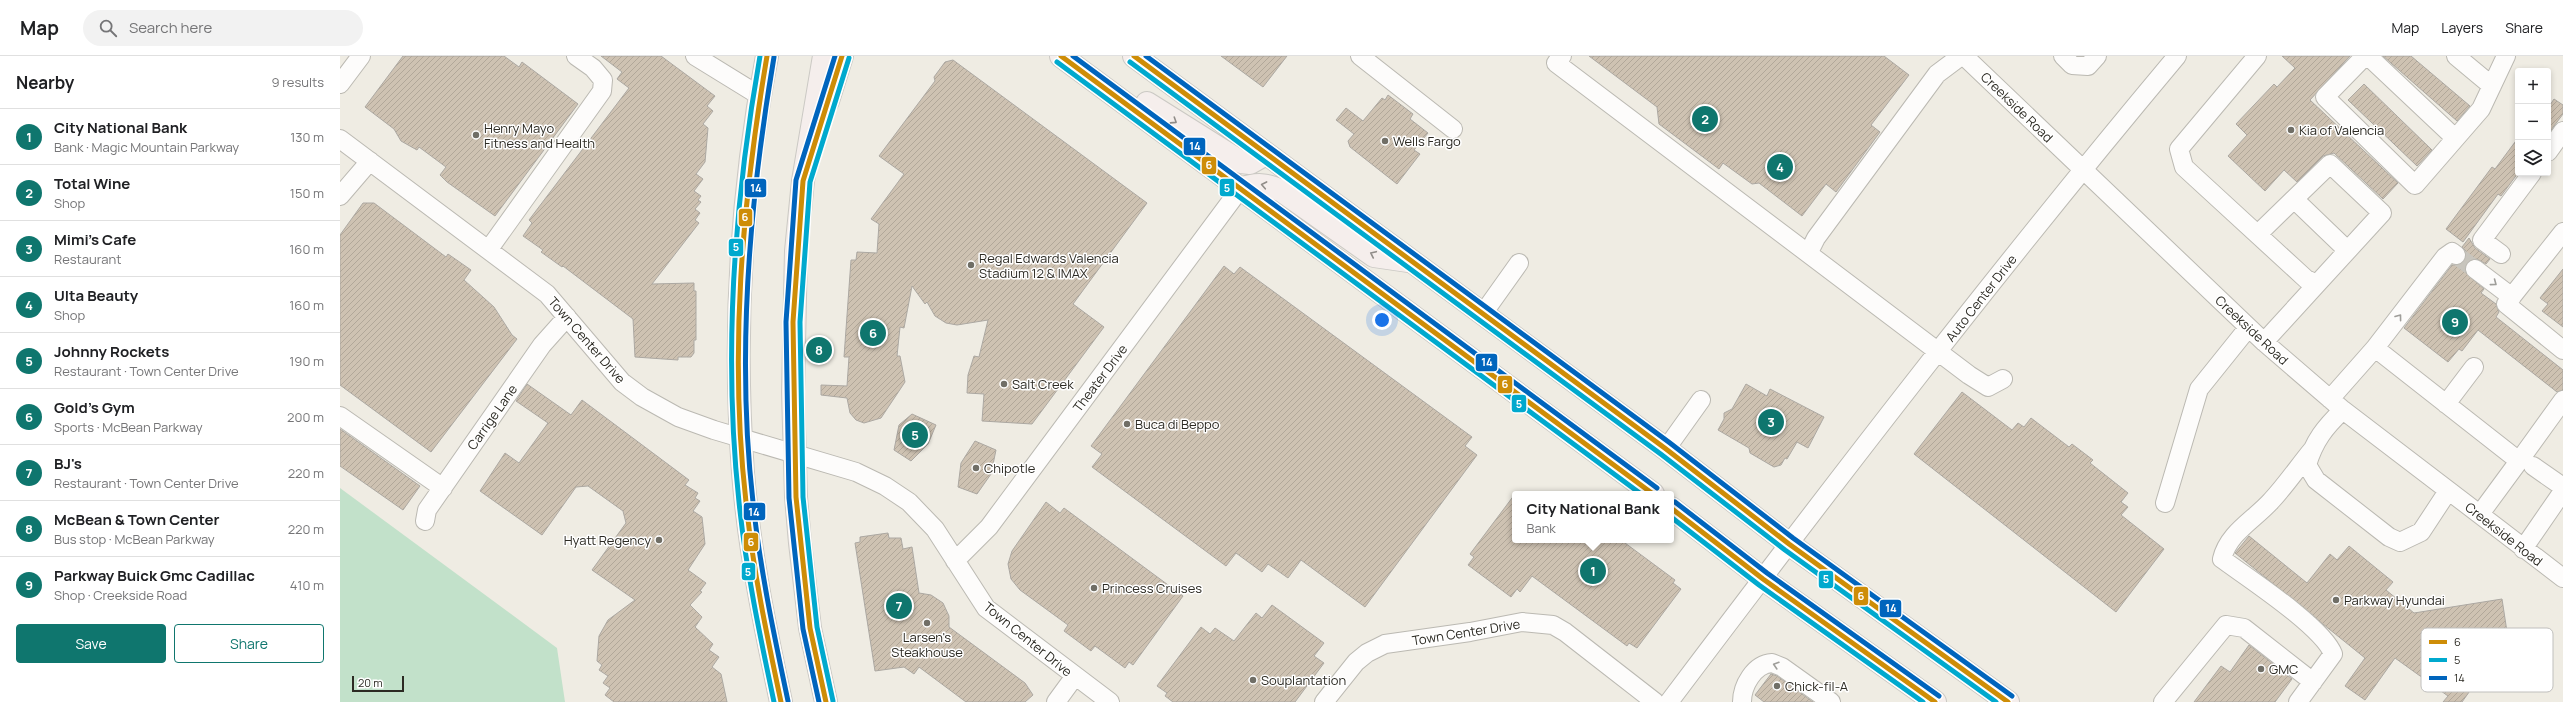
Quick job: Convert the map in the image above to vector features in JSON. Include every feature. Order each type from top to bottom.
[{"type":"main road","points":[[767,56],[760,96],[745,223],[742,287],[742,439],[743,473],[753,557],[764,622],[782,702]]},
{"type":"main road","points":[[824,56],[803,181],[793,322],[797,503],[809,621],[826,702]]},
{"type":"main road","points":[[803,181],[842,56]]},
{"type":"main road","points":[[1061,56],[1650,491]]},
{"type":"main road","points":[[1134,56],[1482,316],[1666,450],[1789,544],[2008,702]]},
{"type":"main road","points":[[1078,69],[1128,90],[1230,157],[1250,163],[1266,154]]},
{"type":"main road","points":[[1240,189],[1255,184],[1271,186],[1282,191],[1374,256],[1411,262]]},
{"type":"main road","points":[[1674,510],[1763,579],[1935,702]]},
{"type":"street","points":[[340,84],[361,56]]},
{"type":"street","points":[[489,249],[602,91],[603,80],[593,68],[576,56]]},
{"type":"street","points":[[694,56],[760,96]]},
{"type":"street","points":[[1360,56],[1453,128]]},
{"type":"street","points":[[1562,56],[1556,63],[1988,387],[2003,379]]},
{"type":"street","points":[[2062,56],[2072,65],[2088,66],[2097,56]]},
{"type":"street","name":"Auto Center Drive","points":[[1789,544],[2082,170],[2177,56]]},
{"type":"street","points":[[2257,56],[2178,149],[2184,167],[2259,233],[2306,279],[2317,284]]},
{"type":"street","points":[[2364,56],[2326,96],[2416,185],[2481,108],[2506,56]]},
{"type":"street","points":[[2368,56],[2455,138]]},
{"type":"street","points":[[2456,56],[2492,86]]},
{"type":"street","points":[[1809,252],[1816,238],[1937,74],[1971,59]]},
{"type":"street","name":"Creekside Road","points":[[1971,59],[2082,170],[2248,328],[2336,405],[2563,578]]},
{"type":"street","points":[[2551,149],[2562,137]]},
{"type":"street","name":"Town Center Drive","points":[[340,139],[489,249],[547,294],[622,382],[642,397],[678,417],[795,456],[856,472],[885,486],[910,502],[935,529],[986,608],[1110,702]]},
{"type":"street","points":[[340,196],[370,161]]},
{"type":"street","points":[[2259,233],[2295,200],[2330,164],[2382,213],[2264,342]]},
{"type":"street","points":[[2501,254],[2482,240],[2530,176]]},
{"type":"street","name":"Theater Drive","points":[[955,561],[989,527],[1240,189]]},
{"type":"street","points":[[2295,200],[2348,250]]},
{"type":"street","points":[[2560,242],[2506,304],[2563,350]]},
{"type":"street","points":[[2448,491],[2421,532],[2400,542],[2389,536],[2316,480],[2307,465],[2312,450],[2336,405],[2375,348],[2445,257],[2452,252],[2456,255]]},
{"type":"street","points":[[1482,316],[1520,263]]},
{"type":"street","points":[[2475,269],[2512,297]]},
{"type":"street","name":"Carrige Lane","points":[[424,521],[427,510],[542,345],[567,317]]},
{"type":"street","points":[[2165,503],[2199,389],[2248,328]]},
{"type":"street","points":[[2375,348],[2446,404],[2526,463],[2563,487]]},
{"type":"street","points":[[2446,404],[2474,368]]},
{"type":"street","points":[[1666,450],[1701,400]]},
{"type":"street","points":[[2480,514],[2526,463],[2563,400]]},
{"type":"street","points":[[340,416],[443,488]]},
{"type":"street","points":[[2298,702],[2332,654],[2330,646],[2316,631],[2222,559],[2224,552],[2236,532],[2272,501],[2312,450]]},
{"type":"street","points":[[2523,549],[2563,491]]},
{"type":"street","points":[[1670,702],[1789,544]]},
{"type":"street","name":"Town Center Drive","points":[[1328,700],[1356,662],[1367,653],[1384,644],[1470,632],[1522,622],[1553,625],[1565,632],[1655,702]]},
{"type":"street","points":[[2163,702],[2226,625],[2244,628],[2313,682]]},
{"type":"street","points":[[1742,702],[1742,690],[1757,668],[1772,662],[1782,666],[1831,702]]},
{"type":"street","points":[[1056,702],[1075,676]]},
{"type":"green space","points":[[340,488],[557,648],[565,702],[340,702]]},
{"type":"building","name":"Henry Mayo Fitness and Health","points":[[403,56],[504,56],[519,67],[522,62],[578,104],[495,216],[447,182],[440,175],[446,167],[419,147],[417,150],[401,141],[394,129],[365,107]]},
{"type":"building","points":[[601,56],[661,56],[715,96],[707,106],[713,111],[703,124],[708,128],[705,162],[696,174],[703,179],[694,191],[701,196],[698,200],[701,202],[695,209],[700,213],[695,220],[699,223],[652,284],[694,283],[694,291],[696,291],[696,340],[694,340],[694,353],[691,357],[678,357],[678,360],[635,357],[633,319],[563,266],[562,267],[541,252],[543,250],[523,236],[532,223],[529,220],[629,88],[617,79],[622,72]]},
{"type":"building","points":[[1221,56],[1287,56],[1263,87]]},
{"type":"building","points":[[1589,56],[1884,56],[1909,75],[1871,125],[1880,132],[1836,192],[1826,184],[1802,216],[1759,183],[1752,184],[1723,163],[1719,169],[1659,124],[1657,107]]},
{"type":"building","name":"Kia of Valencia","points":[[2282,56],[2350,56],[2310,100],[2398,183],[2383,199],[2334,153],[2323,156],[2297,182],[2284,170],[2265,191],[2228,156],[2247,135],[2236,124],[2274,84],[2277,87],[2295,68]]},
{"type":"building","points":[[2383,56],[2411,56],[2470,106],[2457,121]]},
{"type":"building","points":[[953,60],[1147,203],[1073,304],[1104,327],[1032,424],[982,421],[984,394],[967,393],[968,375],[974,356],[979,357],[988,320],[957,325],[946,323],[935,316],[927,302],[925,304],[912,286],[904,328],[900,327],[897,356],[900,356],[905,382],[881,418],[864,423],[856,420],[850,413],[847,398],[821,395],[821,385],[847,386],[849,357],[844,357],[851,260],[856,260],[857,252],[877,253],[879,224],[871,219],[904,174],[879,156],[935,81],[934,77],[945,62]]},
{"type":"building","points":[[2364,84],[2432,150],[2417,166],[2348,100]]},
{"type":"building","name":"Wells Fargo","points":[[1388,95],[1413,114],[1410,119],[1428,133],[1414,150],[1420,154],[1397,184],[1350,147],[1348,141],[1354,134],[1336,120],[1346,108],[1363,121],[1382,98],[1385,100]]},
{"type":"building","points":[[2554,99],[2563,105],[2563,114],[2551,130],[2551,104]]},
{"type":"building","points":[[2515,142],[2516,176],[2501,196],[2498,194],[2463,242],[2446,229],[2492,167],[2495,169]]},
{"type":"building","points":[[363,203],[374,203],[446,257],[448,254],[471,270],[464,280],[494,307],[512,335],[517,339],[431,452],[340,385],[340,235]]},
{"type":"building","points":[[2469,238],[2475,248],[2490,259],[2486,264],[2477,259],[2471,260],[2465,267],[2466,273],[2484,289],[2481,293],[2496,304],[2499,312],[2496,317],[2563,370],[2563,390],[2557,392],[2478,330],[2462,351],[2459,349],[2448,362],[2404,328],[2452,265],[2460,265],[2465,261],[2466,251],[2462,247]]},
{"type":"building","points":[[1224,266],[1234,274],[1240,267],[1472,437],[1465,446],[1477,455],[1365,607],[1301,560],[1288,578],[1268,564],[1262,572],[1236,553],[1226,566],[1092,467],[1102,454],[1091,446]]},
{"type":"building","points":[[2563,269],[2563,327],[2542,311],[2548,304],[2540,298]]},
{"type":"building","name":"Hyatt Regency","points":[[527,384],[571,415],[582,400],[689,480],[685,485],[698,493],[695,498],[700,501],[693,511],[702,517],[705,544],[688,570],[706,583],[700,591],[702,592],[690,605],[702,617],[695,627],[713,644],[709,650],[719,657],[712,667],[721,674],[727,702],[614,702],[605,695],[610,688],[603,683],[608,676],[599,670],[602,665],[597,661],[599,636],[608,620],[635,600],[592,570],[626,523],[623,511],[588,486],[576,487],[542,535],[480,491],[505,453],[519,463],[548,423],[516,401]]},
{"type":"building","points":[[1746,384],[1767,396],[1770,389],[1824,417],[1808,448],[1797,442],[1787,459],[1785,458],[1781,465],[1774,467],[1750,453],[1749,448],[1718,430],[1724,419],[1724,413],[1732,409]]},
{"type":"building","points":[[1962,392],[2012,430],[2018,423],[2024,427],[2031,418],[2069,447],[2072,444],[2093,460],[2090,463],[2128,493],[2121,502],[2128,507],[2121,515],[2164,549],[2116,612],[1914,454]]},
{"type":"building","points":[[912,414],[936,425],[928,444],[911,461],[894,450],[899,425]]},
{"type":"building","points":[[340,429],[420,486],[403,510],[340,466]]},
{"type":"building","name":"Chipotle","points":[[975,441],[996,450],[991,474],[977,494],[958,487],[961,463]]},
{"type":"building","points":[[1512,498],[1512,543],[1625,543],[1675,580],[1673,583],[1681,589],[1637,648],[1629,643],[1627,646],[1532,576],[1520,592],[1517,589],[1511,597],[1468,565],[1474,557],[1470,554]]},
{"type":"building","name":"Princess Cruises","points":[[1046,502],[1060,513],[1064,508],[1183,596],[1133,665],[1129,662],[1125,668],[1095,646],[1091,651],[1064,631],[1068,625],[1020,590],[1011,579],[1008,564],[1012,551]]},
{"type":"building","points":[[888,533],[889,538],[901,538],[903,549],[912,547],[919,593],[931,595],[943,603],[949,616],[949,627],[1025,683],[1033,695],[1025,702],[966,702],[919,667],[914,674],[904,667],[875,671],[855,543],[860,542],[860,537]]},
{"type":"building","points":[[2249,536],[2307,583],[2330,554],[2337,560],[2349,546],[2393,582],[2386,590],[2414,613],[2502,599],[2506,628],[2421,628],[2421,677],[2395,658],[2365,700],[2345,686],[2365,658],[2235,553]]},
{"type":"building","name":"Princess Cruises","points":[[1272,605],[1324,643],[1314,656],[1324,663],[1295,702],[1173,702],[1165,696],[1167,693],[1157,686],[1201,627],[1210,634],[1215,628],[1234,641],[1256,613],[1262,618]]},
{"type":"building","name":"GMC","points":[[2249,645],[2292,679],[2275,702],[2194,702],[2221,666],[2230,672]]},
{"type":"building","name":"Chick-fil-A","points":[[1771,674],[1777,676],[1813,702],[1764,702],[1755,695]]},
{"type":"building","points":[[2442,692],[2469,692],[2462,702],[2443,702],[2448,696]]},
{"type":"tunnel","points":[[2456,255],[2475,269]]},
{"type":"transit line","name":"5","points":[[760,56],[751,111],[738,223],[734,279],[732,391],[734,446],[745,553],[774,702]]},
{"type":"transit line","name":"6","points":[[767,56],[758,111],[745,223],[741,279],[739,391],[741,446],[752,553],[781,702]]},
{"type":"transit line","name":"14","points":[[819,702],[803,629],[789,498],[786,322],[796,180],[835,56]]},
{"type":"transit line","name":"6","points":[[826,702],[810,628],[796,497],[793,322],[803,181],[842,56]]},
{"type":"transit line","name":"6","points":[[1061,56],[1649,491]]},
{"type":"transit line","name":"14","points":[[1073,56],[1657,488]]},
{"type":"transit line","name":"6","points":[[1134,56],[1666,449],[1789,544],[2008,702]]},
{"type":"transit line","name":"14","points":[[1146,56],[1670,443],[1793,538],[2012,696]]},
{"type":"transit line","name":"14","points":[[774,57],[765,112],[752,223],[748,279],[746,391],[748,446],[759,552],[788,701]]},
{"type":"transit line","name":"5","points":[[833,701],[817,627],[803,497],[800,322],[810,182],[849,58]]},
{"type":"transit line","name":"5","points":[[1057,62],[1637,491]]},
{"type":"transit line","name":"5","points":[[1130,62],[1662,455],[1785,550],[1996,702]]},
{"type":"transit line","name":"14","points":[[1675,502],[1767,573],[1939,696]]},
{"type":"transit line","name":"6","points":[[1674,510],[1763,579],[1935,702]]},
{"type":"transit line","name":"5","points":[[1674,519],[1759,585],[1923,702]]},
{"type":"place","name":"Total Wine","points":[[1705,119]]},
{"type":"place","name":"Kia of Valencia","points":[[2291,130]]},
{"type":"place","name":"Henry Mayo Fitness and Health","points":[[476,135]]},
{"type":"place","name":"Wells Fargo","points":[[1385,141]]},
{"type":"place","name":"Ulta Beauty","points":[[1780,167]]},
{"type":"place","name":"Regal Edwards Valencia Stadium 12 & IMAX","points":[[971,265]]},
{"type":"place","name":"Parkway Buick Gmc Cadillac","points":[[2455,322]]},
{"type":"place","name":"Gold's Gym","points":[[873,333]]},
{"type":"place","name":"McBean & Town Center","points":[[819,350]]},
{"type":"place","name":"Salt Creek","points":[[1004,384]]},
{"type":"place","name":"Mimi's Cafe","points":[[1771,422]]},
{"type":"place","name":"Buca di Beppo","points":[[1127,424]]},
{"type":"place","name":"Johnny Rockets","points":[[915,435]]},
{"type":"place","name":"Chipotle","points":[[976,468]]},
{"type":"place","name":"Hyatt Regency","points":[[659,540]]},
{"type":"place","name":"City National Bank","points":[[1593,571]]},
{"type":"place","name":"Princess Cruises","points":[[1094,588]]},
{"type":"place","name":"Parkway Hyundai","points":[[2336,600]]},
{"type":"place","name":"BJ's","points":[[899,606]]},
{"type":"place","name":"Larsen's Steakhouse","points":[[927,623]]},
{"type":"place","name":"GMC","points":[[2261,669]]},
{"type":"place","name":"Souplantation","points":[[1253,680]]},
{"type":"place","name":"Chick-fil-A","points":[[1777,686]]}]
